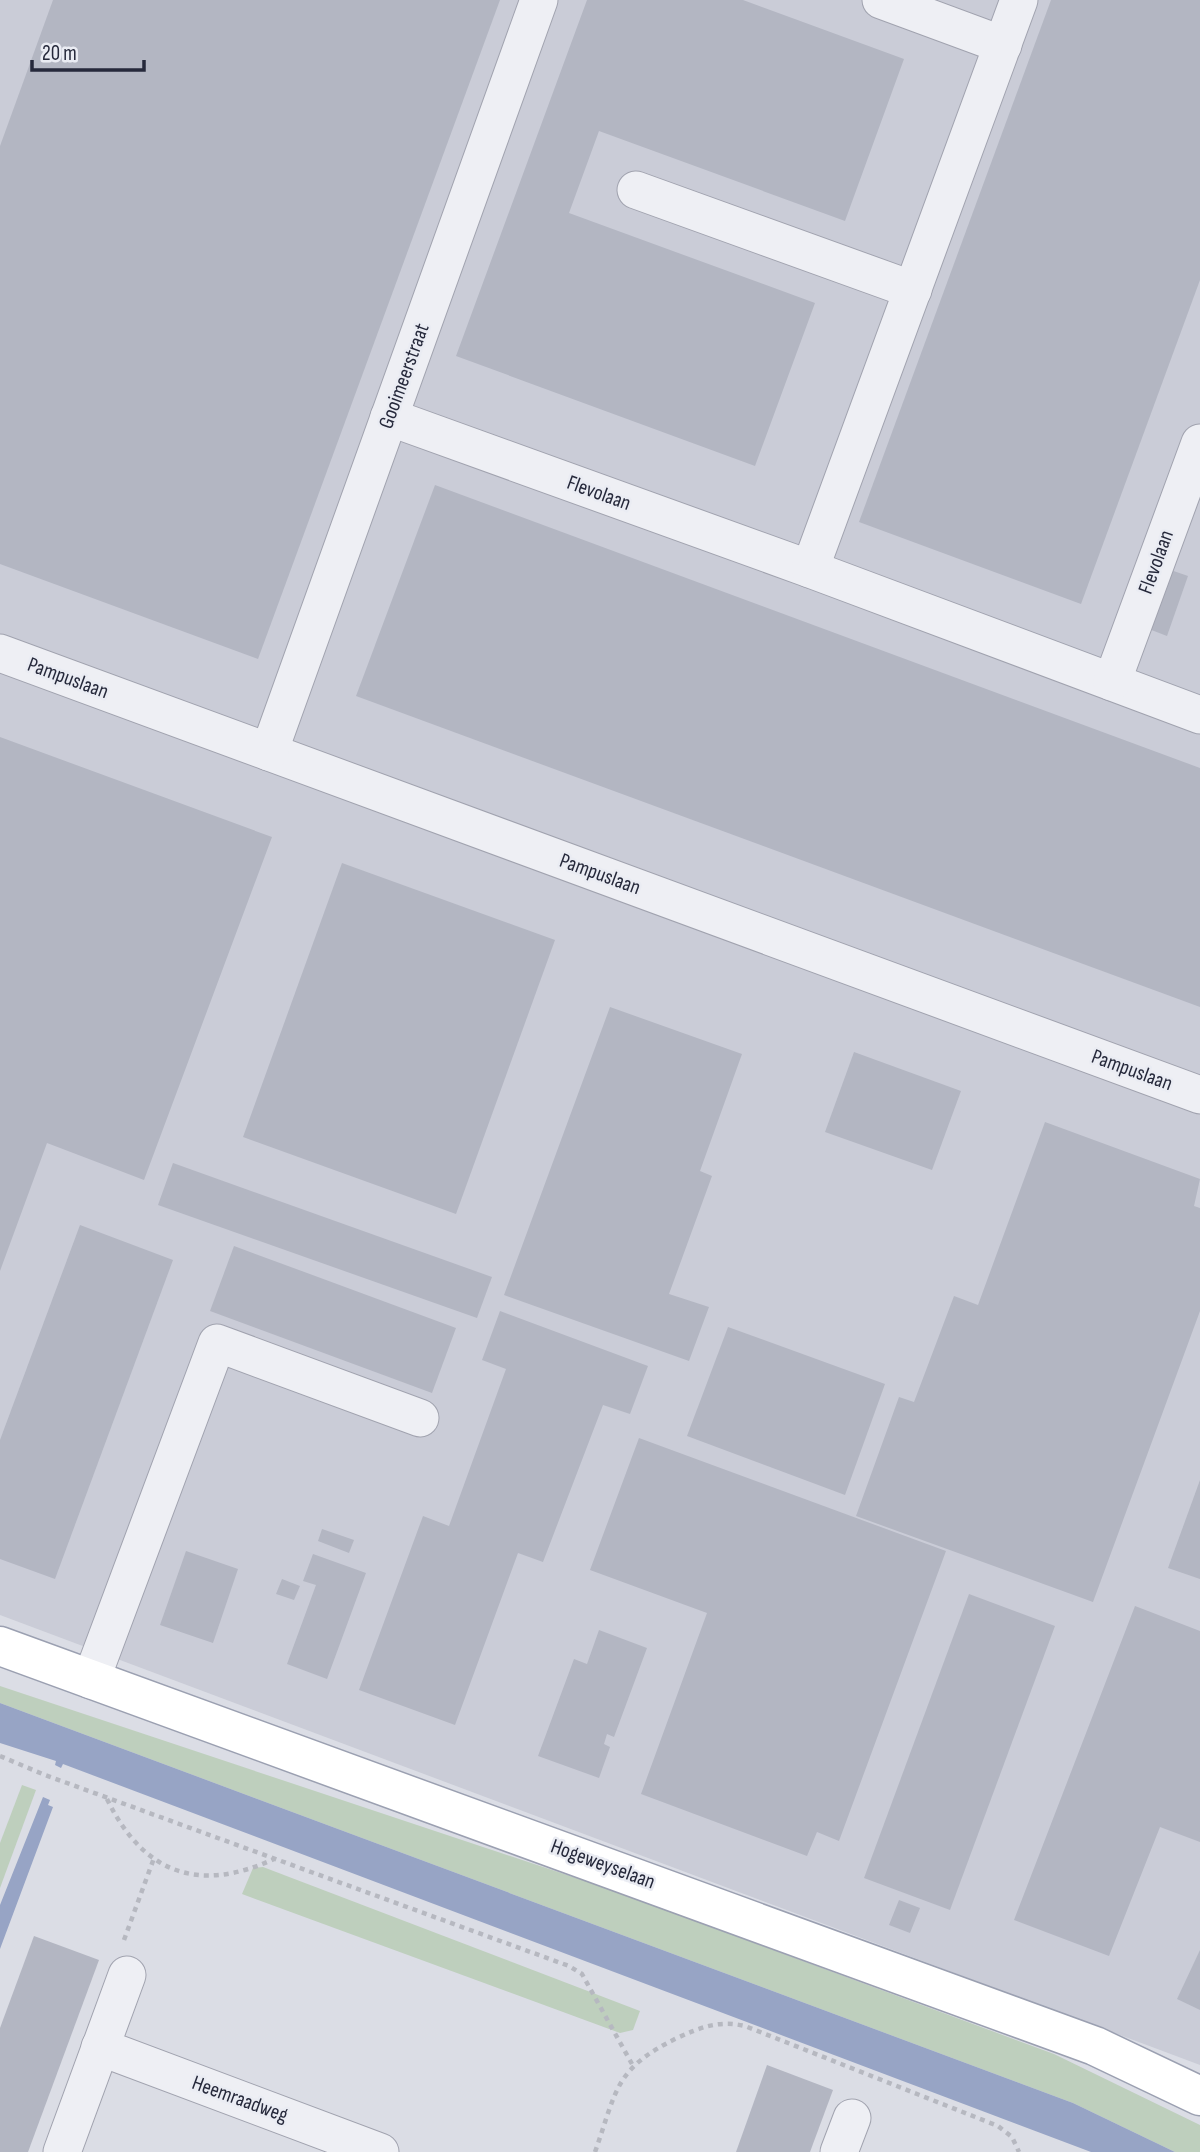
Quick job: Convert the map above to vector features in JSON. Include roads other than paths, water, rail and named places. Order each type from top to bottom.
[{"type":"main road","name":"Hogeweyselaan","points":[[0,1646],[1095,2046],[1200,2096]]},
{"type":"street","name":"Gooimeerstraat","points":[[268,751],[539,0]]},
{"type":"street","points":[[881,0],[1003,45]]},
{"type":"street","points":[[810,569],[1019,0]]},
{"type":"street","points":[[636,190],[913,290]]},
{"type":"street","name":"Flevolaan","points":[[389,417],[810,569],[1200,715]]},
{"type":"street","name":"Flevolaan","points":[[1112,682],[1200,443]]},
{"type":"street","name":"Pampuslaan","points":[[0,653],[1200,1095]]},
{"type":"street","points":[[91,1680],[217,1343],[420,1418]]},
{"type":"street","points":[[62,2152],[127,1975]]},
{"type":"street","name":"Heemraadweg","points":[[100,2047],[380,2152]]},
{"type":"street","points":[[839,2152],[852,2118]]},
{"type":"water","points":[[0,1703],[1073,2103],[1175,2152],[1091,2152],[63,1764],[61,1768],[55,1765],[56,1761],[0,1743]]},
{"type":"water","points":[[43,1797],[50,1800],[48,1805],[53,1807],[0,1949],[0,1905]]}]
